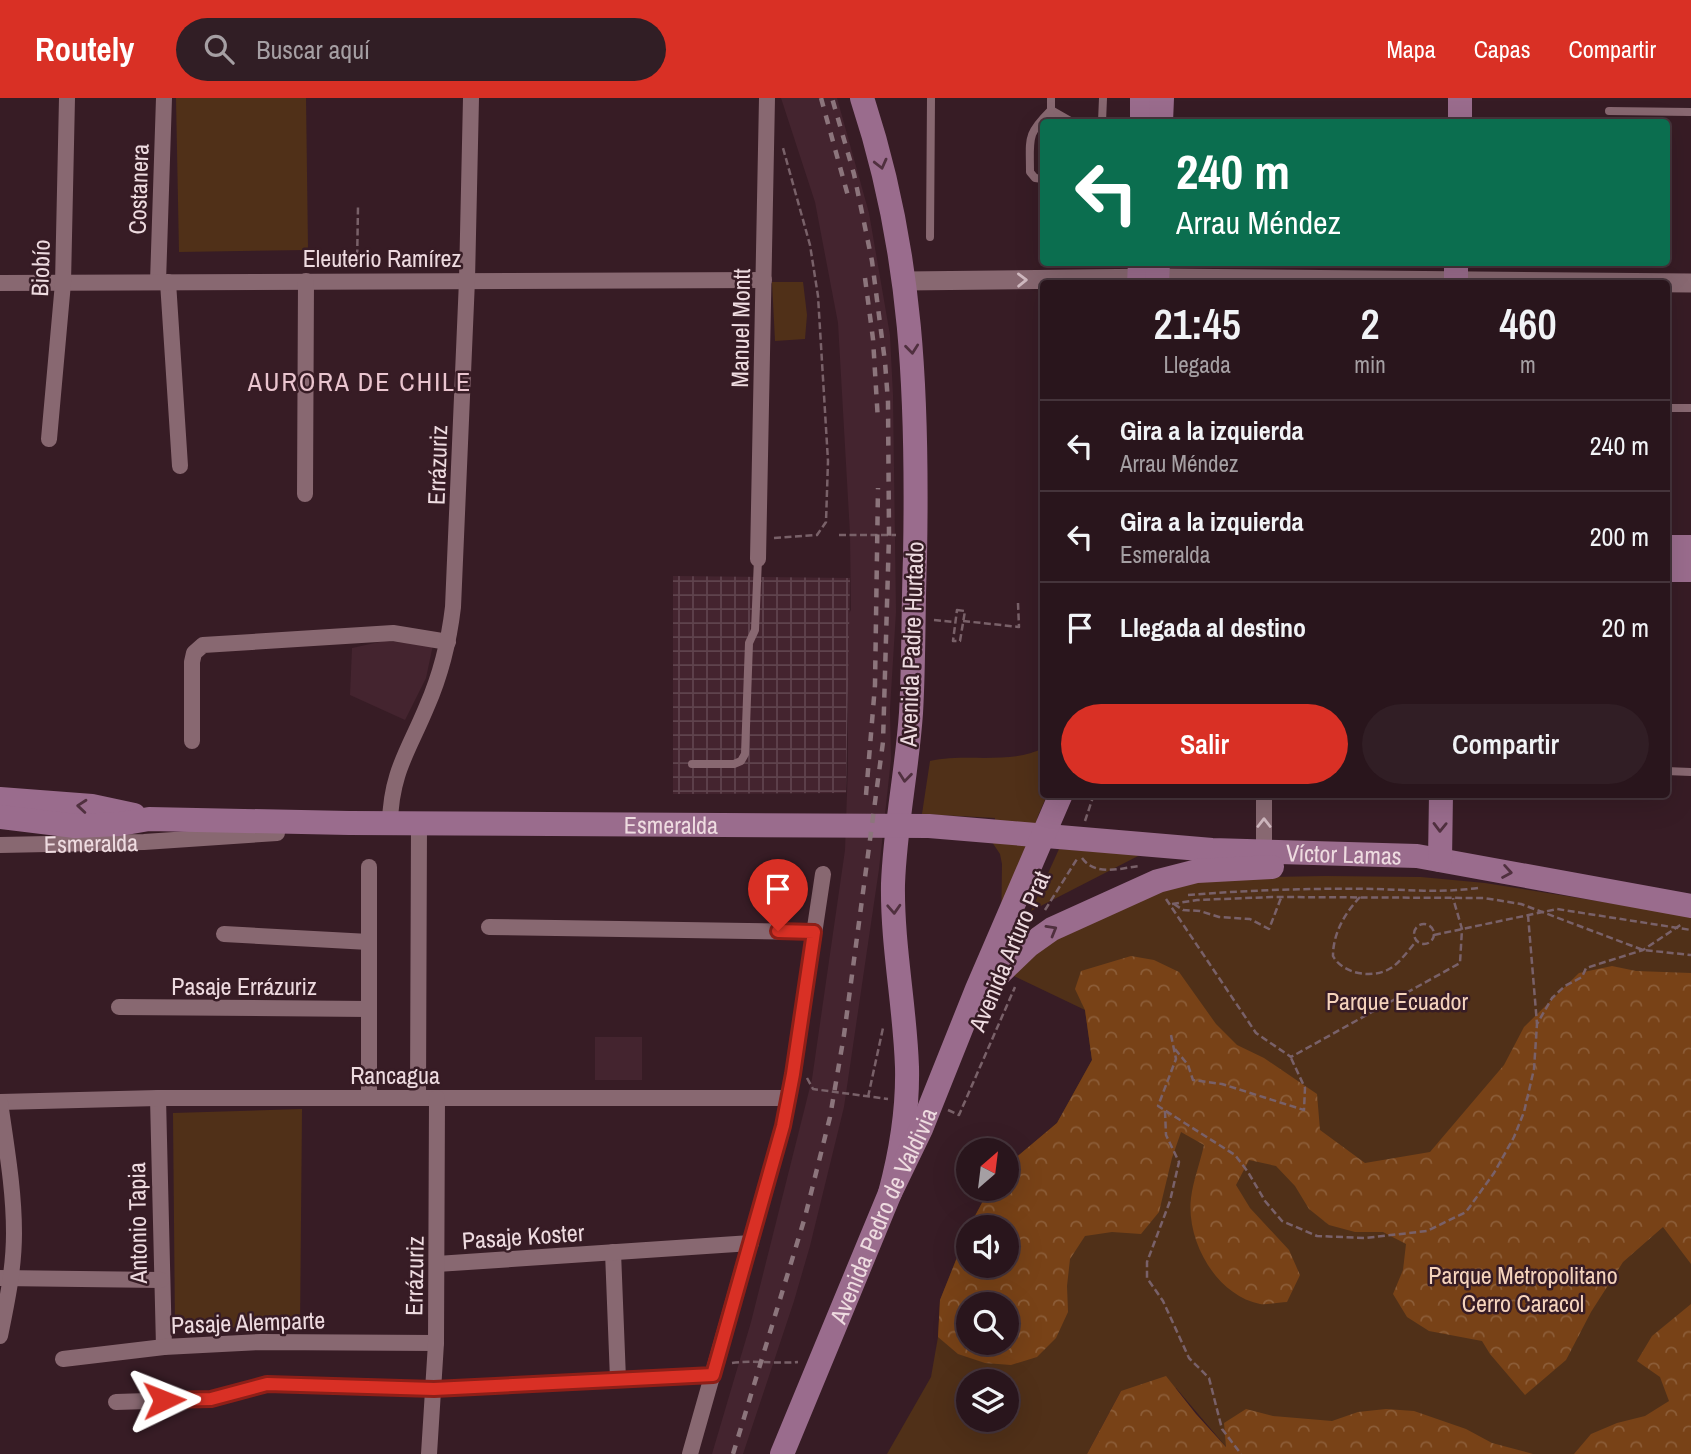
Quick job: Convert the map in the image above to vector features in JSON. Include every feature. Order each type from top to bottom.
[{"type":"main road","name":"Avenida Padre Hurtado","points":[[862,98],[891,203],[905,281],[915,395],[911,713],[893,887],[906,1051],[906,1098],[899,1158],[890,1193]]},
{"type":"main road","points":[[1142,98],[1142,119]]},
{"type":"main road","points":[[1161,119],[1162,98]]},
{"type":"main road","points":[[1460,98],[1460,119]]},
{"type":"main road","points":[[1670,547],[1691,547]]},
{"type":"main road","points":[[1670,570],[1691,570]]},
{"type":"main road","name":"Avenida Arturo Prat","points":[[951,1111],[1000,978],[1060,798]]},
{"type":"main road","name":"Avenida Arturo Prat","points":[[1000,978],[1074,798]]},
{"type":"main road","points":[[1000,978],[1028,946],[1052,929],[1116,898],[1170,877],[1231,868],[1388,866],[1440,860],[1441,798]]},
{"type":"main road","points":[[0,799],[92,806],[149,819]]},
{"type":"main road","name":"Esmeralda","points":[[6,814],[87,826],[149,819],[929,826],[992,831]]},
{"type":"main road","name":"Víctor Lamas","points":[[992,831],[1181,848],[1399,854],[1440,860],[1685,915]]},
{"type":"main road","name":"Avenida Pedro de Valdivia","points":[[782,1454],[890,1193],[929,1111],[1000,978]]},
{"type":"main road","name":"Avenida Pedro de Valdivia","points":[[799,1454],[951,1111]]},
{"type":"street","name":"Biobío","points":[[49,439],[63,283],[67,98]]},
{"type":"street","name":"Costanera","points":[[164,98],[163,282],[180,466]]},
{"type":"street","name":"Errázuriz","points":[[390,823],[390,803],[397,771],[431,698],[448,642],[456,555],[471,98]]},
{"type":"street","name":"Manuel Montt","points":[[758,551],[767,98]]},
{"type":"street","points":[[905,281],[1148,275],[1456,276],[1590,280]]},
{"type":"street","name":"Eleuterio Ramírez","points":[[0,283],[764,280]]},
{"type":"street","points":[[306,281],[306,494]]},
{"type":"street","points":[[1670,282],[1691,283]]},
{"type":"street","points":[[192,741],[192,662],[194,653],[203,645],[393,633],[448,642]]},
{"type":"street","points":[[1264,798],[1264,851]]},
{"type":"street","name":"Esmeralda","points":[[0,845],[144,842],[316,831],[349,822]]},
{"type":"street","points":[[418,1097],[419,823]]},
{"type":"street","points":[[369,867],[369,1097]]},
{"type":"street","points":[[690,1454],[751,1244],[789,1098],[822,874]]},
{"type":"street","points":[[489,927],[814,932]]},
{"type":"street","name":"Pasaje Errázuriz","points":[[224,934],[369,942]]},
{"type":"street","name":"Pasaje Errázuriz","points":[[118,1007],[369,1009]]},
{"type":"street","name":"Rancagua","points":[[0,1102],[158,1098],[789,1098]]},
{"type":"street","name":"Antonio Tapia","points":[[158,1098],[164,1346]]},
{"type":"street","name":"Errázuriz","points":[[429,1454],[436,1343],[438,1098]]},
{"type":"street","points":[[0,1102],[13,1199],[14,1235],[0,1336]]},
{"type":"street","name":"Pasaje Koster","points":[[436,1264],[751,1244]]},
{"type":"street","name":"Pasaje Koster","points":[[613,1252],[618,1379]]},
{"type":"street","points":[[6,1278],[161,1280]]},
{"type":"street","name":"Pasaje Alemparte","points":[[63,1359],[164,1346],[261,1342],[436,1343]]},
{"type":"street","points":[[116,1402],[211,1399],[267,1384],[434,1389],[713,1375]]},
{"type":"lane","points":[[930,237],[931,98]]},
{"type":"lane","points":[[1051,98],[1051,119]]},
{"type":"lane","points":[[1102,119],[1103,98]]},
{"type":"lane","points":[[1051,110],[1067,119]]},
{"type":"lane","points":[[1042,119],[1051,110]]},
{"type":"lane","points":[[1609,111],[1691,112]]},
{"type":"lane","points":[[1040,121],[1031,135],[1030,172],[1035,178],[1040,179]]},
{"type":"lane","points":[[1670,408],[1691,408]]},
{"type":"lane","points":[[692,764],[734,764],[741,761],[745,754],[748,643],[755,630],[758,551]]},
{"type":"lane","points":[[1670,771],[1691,772]]},
{"type":"path","points":[[758,551],[777,537],[817,535],[826,522],[828,461],[818,296],[810,245],[795,185],[779,137]]},
{"type":"path","points":[[357,281],[358,208]]},
{"type":"path","points":[[839,535],[903,535]]},
{"type":"path","points":[[963,621],[1019,627],[1018,603]]},
{"type":"path","points":[[957,610],[965,611],[963,621],[960,641],[953,641],[957,610]]},
{"type":"path","points":[[933,620],[955,622]]},
{"type":"path","points":[[1044,911],[1080,854]]},
{"type":"path","points":[[1186,895],[1274,890],[1378,889],[1448,892],[1484,888]]},
{"type":"path","points":[[1176,897],[1166,899],[1183,909],[1219,917],[1250,919],[1269,929],[1281,897]]},
{"type":"path","points":[[1173,904],[1197,900],[1281,897],[1484,898],[1521,904],[1643,950],[1691,955]]},
{"type":"path","points":[[1360,897],[1349,909],[1336,933],[1333,956],[1342,967],[1359,973],[1386,971],[1393,967],[1417,940]]},
{"type":"path","points":[[1291,1058],[1460,963],[1462,929],[1453,898]]},
{"type":"path","points":[[1173,904],[1256,1033],[1291,1058],[1305,1088],[1304,1110],[1222,1084],[1193,1080],[1188,1065],[1173,1047]]},
{"type":"path","points":[[1434,935],[1557,909],[1691,930]]},
{"type":"path","points":[[1171,1035],[1176,1059],[1158,1107],[1235,1154],[1265,1201],[1282,1221],[1317,1236],[1365,1238],[1427,1231],[1466,1212],[1494,1172],[1514,1137],[1524,1112],[1534,1069],[1537,1024],[1528,915]]},
{"type":"path","points":[[1537,1024],[1552,998],[1565,986],[1582,977],[1586,968],[1643,950],[1676,928],[1685,915]]},
{"type":"path","points":[[1422,925],[1431,927],[1433,939],[1427,943],[1417,940],[1415,931],[1422,925]]},
{"type":"path","points":[[951,1111],[1000,978]]},
{"type":"path","points":[[868,1097],[884,1025],[891,1024]]},
{"type":"path","points":[[807,1077],[813,1088],[892,1099]]},
{"type":"path","points":[[1166,1111],[1166,1135],[1179,1162],[1170,1200],[1147,1262],[1147,1278],[1163,1301],[1189,1358],[1209,1378],[1222,1429],[1241,1454]]},
{"type":"path","points":[[729,1364],[752,1361],[771,1365],[800,1362]]},
{"type":"shaded area","points":[[781,98],[837,98],[869,213],[890,335],[896,612],[890,709],[891,759],[879,869],[844,1107],[810,1246],[743,1454],[712,1454],[751,1322],[812,1079],[845,850],[848,615],[851,610],[850,534],[838,323],[815,202]]},
{"type":"shaded area","points":[[673,576],[850,578],[846,793],[673,794]]},
{"type":"shaded area","points":[[384,641],[433,645],[426,678],[405,720],[350,695],[352,648]]},
{"type":"shaded area","points":[[595,1037],[642,1037],[642,1080],[595,1080]]},
{"type":"green space","points":[[176,98],[306,98],[308,250],[179,252]]},
{"type":"green space","points":[[772,282],[803,282],[807,315],[805,339],[775,341]]},
{"type":"green space","points":[[1040,749],[1040,798],[1046,798],[1038,816],[1016,899],[1001,936],[1002,864],[1000,854],[992,842],[995,818],[922,814],[930,761],[1031,753]]},
{"type":"green space","points":[[1059,849],[1140,855],[1031,911]]},
{"type":"green space","name":"Parque Metropolitano Cerro Caracol","points":[[1421,877],[1485,883],[1691,916],[1691,1454],[1415,1454],[1273,1416],[1227,1448],[1176,1388],[1121,1391],[1087,1454],[887,1454],[931,1377],[938,1337],[940,1300],[956,1260],[956,1278],[1019,1278],[1019,1215],[975,1215],[983,1201],[1019,1201],[1019,1155],[1057,1123],[1092,1060],[1085,1010],[1012,975],[1035,951],[1127,898],[1215,878]]},
{"type":"green space","points":[[1131,956],[1154,960],[1179,972],[1216,1024],[1237,1045],[1264,1058],[1317,1094],[1320,1130],[1365,1163],[1430,1152],[1504,1065],[1524,1027],[1579,973],[1612,966],[1636,971],[1691,973],[1691,1264],[1663,1227],[1623,1262],[1591,1312],[1566,1360],[1525,1395],[1482,1341],[1429,1331],[1407,1317],[1393,1294],[1403,1270],[1406,1244],[1383,1232],[1355,1232],[1329,1225],[1309,1209],[1295,1186],[1276,1166],[1249,1160],[1236,1185],[1250,1208],[1289,1250],[1300,1275],[1287,1302],[1260,1304],[1244,1299],[1230,1290],[1207,1264],[1193,1231],[1191,1198],[1204,1145],[1181,1132],[1159,1212],[1141,1234],[1112,1232],[1085,1236],[1070,1259],[1068,1312],[1056,1338],[1037,1357],[1011,1365],[985,1363],[961,1355],[1019,1355],[1019,1292],[956,1292],[956,1352],[938,1337],[940,1300],[956,1260],[956,1278],[1019,1278],[1019,1215],[975,1215],[983,1201],[1019,1201],[1019,1155],[1057,1123],[1092,1060],[1085,1010],[1075,989],[1081,971]]},
{"type":"green space","points":[[302,1109],[300,1328],[175,1327],[173,1113]]},
{"type":"green space","points":[[1691,1304],[1691,1454],[1574,1454],[1591,1434],[1617,1423],[1645,1416],[1669,1401],[1660,1377],[1637,1361],[1652,1336]]},
{"type":"green space","points":[[1166,1376],[1226,1447],[1224,1423],[1246,1409],[1273,1416],[1332,1421],[1358,1412],[1386,1409],[1414,1411],[1466,1429],[1492,1443],[1533,1454],[1087,1454],[1121,1391]]},
{"type":"railway","points":[[821,98],[848,196]]},
{"type":"railway","points":[[733,1454],[805,1217],[830,1117],[844,1035],[883,742],[889,535],[885,362],[872,261],[854,174],[832,98]]},
{"type":"railway","points":[[865,278],[873,339],[878,421]]},
{"type":"railway","points":[[866,795],[875,685],[878,488]]},
{"type":"district","name":"AURORA DE CHILE","points":[[360,381]]},
{"type":"route","points":[[164,1400],[211,1399],[267,1384],[434,1389],[713,1375],[783,1126],[814,932],[778,931]]},
{"type":"park label","name":"Parque Ecuador","points":[[1397,1001]]}]
